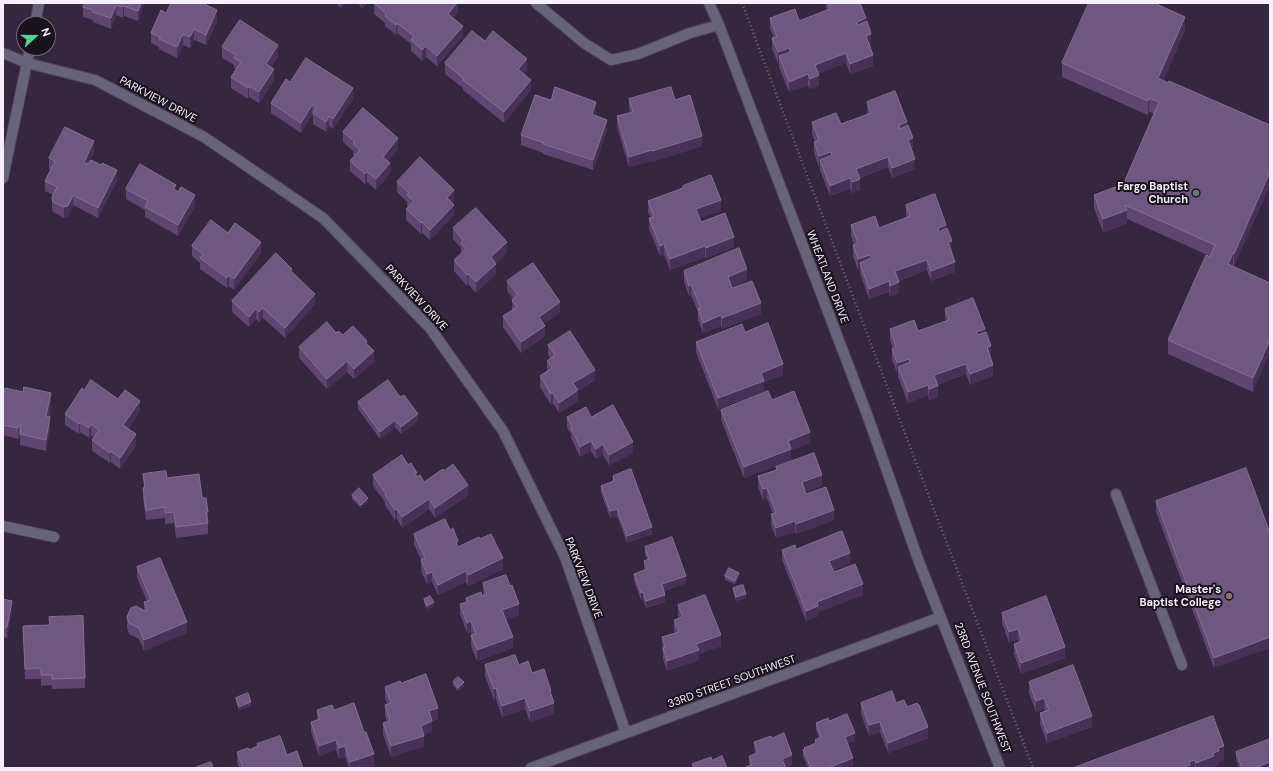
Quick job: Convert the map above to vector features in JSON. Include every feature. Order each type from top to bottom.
[{"type":"street","points":[[37,16],[40,3]]},
{"type":"street","points":[[536,3],[584,43],[612,60],[638,54],[690,33],[718,25]]},
{"type":"street","name":"WHEATLAND DRIVE","points":[[709,3],[868,417],[919,562],[941,617]]},
{"type":"street","name":"PARKVIEW DRIVE","points":[[3,54],[95,80],[204,137],[323,218],[430,328],[503,431],[565,557],[626,733]]},
{"type":"street","points":[[3,178],[28,56]]},
{"type":"street","points":[[1116,494],[1182,665]]},
{"type":"street","points":[[3,526],[54,537]]},
{"type":"street","name":"33RD STREET SOUTHWEST","points":[[531,768],[941,617]]},
{"type":"street","name":"23RD AVENUE SOUTHWEST","points":[[941,617],[1000,768]]},
{"type":"path","points":[[742,3],[844,273],[897,408],[939,524],[1034,768]]},
{"type":"building","points":[[85,3],[141,3],[138,11],[116,5],[111,18],[83,7]]},
{"type":"building","points":[[171,3],[202,3],[217,10],[206,35],[194,29],[190,37],[183,34],[177,47],[159,39],[160,37],[151,33],[161,10],[166,13]]},
{"type":"building","points":[[374,3],[457,3],[448,14],[463,26],[437,56],[426,46],[422,50],[411,40],[414,36],[385,16],[386,14]]},
{"type":"building","points":[[828,3],[860,3],[866,18],[857,22],[858,25],[867,21],[871,34],[866,36],[873,55],[850,64],[846,53],[815,65],[819,75],[810,79],[808,74],[789,82],[779,56],[791,52],[789,48],[778,52],[772,38],[777,37],[770,18],[795,9],[799,21],[830,9]]},
{"type":"building","name":"Fargo Baptist Church","points":[[1089,3],[1154,3],[1185,17],[1158,78],[1168,83],[1169,81],[1270,125],[1270,172],[1234,254],[1233,253],[1228,264],[1270,283],[1270,340],[1253,378],[1168,340],[1206,255],[1210,257],[1215,245],[1125,205],[1127,210],[1103,219],[1094,195],[1118,186],[1120,192],[1159,102],[1149,98],[1148,101],[1062,63]]},
{"type":"building","points":[[240,20],[278,45],[266,64],[274,69],[259,92],[249,86],[248,88],[231,77],[241,62],[234,58],[236,55],[222,47]]},
{"type":"building","points":[[472,31],[485,41],[493,31],[527,59],[518,69],[531,80],[504,112],[463,80],[464,79],[445,63]]},
{"type":"building","points":[[306,58],[353,88],[333,119],[329,116],[326,122],[313,113],[316,107],[312,105],[301,123],[271,103],[286,79],[290,82]]},
{"type":"building","points":[[555,87],[596,102],[592,114],[607,120],[593,160],[543,144],[544,143],[521,135],[535,95],[551,100]]},
{"type":"building","points":[[671,87],[675,100],[690,95],[702,136],[629,157],[617,116],[633,112],[629,99]]},
{"type":"building","points":[[895,91],[907,122],[899,125],[900,129],[908,125],[913,138],[908,140],[915,159],[892,168],[888,157],[856,169],[860,179],[852,182],[850,178],[830,186],[820,160],[832,155],[831,152],[819,156],[814,142],[819,140],[812,122],[836,113],[841,124],[871,113],[867,102]]},
{"type":"building","points":[[363,108],[398,138],[383,157],[390,163],[376,179],[367,172],[365,174],[350,161],[360,150],[353,144],[355,142],[343,132]]},
{"type":"building","points":[[65,127],[94,141],[84,162],[88,164],[91,160],[117,170],[98,208],[73,195],[68,206],[64,207],[53,202],[52,197],[57,187],[45,181],[55,161],[49,158]]},
{"type":"building","points":[[420,157],[454,190],[447,198],[454,205],[430,230],[406,209],[414,201],[407,195],[409,193],[397,182]]},
{"type":"building","points":[[140,164],[176,185],[174,189],[178,192],[181,187],[195,195],[178,225],[145,207],[148,201],[126,189]]},
{"type":"building","points":[[711,175],[721,200],[696,209],[701,222],[725,213],[734,237],[706,248],[705,246],[670,259],[664,244],[660,246],[649,218],[654,217],[648,201],[683,188],[683,186]]},
{"type":"building","points":[[935,194],[946,225],[938,228],[939,232],[947,228],[952,241],[948,242],[955,262],[931,271],[927,260],[895,271],[899,282],[890,286],[889,281],[869,289],[860,263],[871,258],[870,255],[858,259],[853,245],[858,243],[851,225],[875,216],[879,228],[910,216],[906,205]]},
{"type":"building","points":[[476,208],[507,242],[491,257],[496,264],[476,282],[468,274],[467,275],[454,260],[466,249],[461,243],[463,240],[453,228]]},
{"type":"building","points":[[211,220],[228,233],[235,223],[261,242],[234,279],[229,275],[227,278],[200,258],[203,254],[192,246]]},
{"type":"building","points":[[739,248],[747,269],[728,277],[732,288],[752,281],[761,303],[722,318],[721,315],[703,323],[698,309],[701,308],[691,285],[689,286],[684,271]]},
{"type":"building","points":[[276,253],[292,269],[291,271],[315,294],[285,328],[263,308],[259,312],[256,309],[249,317],[232,301]]},
{"type":"building","points":[[533,263],[560,302],[539,317],[545,326],[521,342],[503,316],[517,307],[512,300],[518,295],[507,281]]},
{"type":"building","points":[[973,298],[985,329],[976,332],[978,335],[986,332],[991,346],[987,347],[993,365],[970,374],[966,364],[934,375],[938,386],[929,389],[928,385],[908,392],[898,367],[910,362],[909,359],[897,363],[892,349],[896,347],[890,329],[914,320],[918,331],[949,320],[945,309]]},
{"type":"building","points":[[327,322],[336,333],[338,331],[343,335],[353,326],[374,351],[354,369],[347,361],[327,379],[299,347]]},
{"type":"building","points":[[768,323],[783,364],[761,373],[764,381],[718,398],[696,342],[742,324],[745,332]]},
{"type":"building","points":[[570,331],[595,370],[573,383],[578,390],[559,403],[553,393],[551,394],[540,376],[552,368],[547,361],[555,355],[548,345]]},
{"type":"building","points":[[91,380],[118,399],[125,390],[140,401],[123,425],[136,434],[120,458],[111,451],[110,453],[92,440],[99,430],[91,424],[89,428],[80,422],[79,424],[65,414],[82,388],[84,390]]},
{"type":"building","points":[[388,380],[400,397],[404,395],[418,414],[401,427],[395,420],[380,432],[358,402]]},
{"type":"building","points":[[24,387],[51,393],[46,416],[50,417],[46,440],[20,434],[21,425],[19,425],[18,428],[3,425],[3,400],[5,388],[23,392]]},
{"type":"building","points":[[768,391],[772,400],[794,391],[810,432],[788,441],[791,449],[744,467],[721,410]]},
{"type":"building","points":[[613,405],[633,442],[609,455],[603,444],[596,449],[591,441],[580,447],[567,417],[586,407],[591,417]]},
{"type":"building","points":[[814,453],[822,475],[802,482],[806,494],[826,487],[834,510],[796,524],[795,521],[776,528],[771,514],[776,513],[767,488],[763,489],[758,476],[777,470],[776,467]]},
{"type":"building","points":[[402,455],[408,465],[411,463],[417,473],[415,474],[417,477],[420,475],[424,482],[443,469],[444,471],[453,464],[468,485],[435,508],[429,499],[402,517],[397,509],[395,510],[373,475]]},
{"type":"building","name":"Master's Baptist College","points":[[1246,468],[1270,533],[1270,637],[1214,658],[1156,501]]},
{"type":"building","points":[[631,469],[652,527],[627,536],[617,509],[610,511],[601,486],[614,481],[613,476]]},
{"type":"building","points":[[166,471],[167,478],[199,474],[202,498],[206,498],[208,523],[176,527],[174,512],[165,513],[165,507],[146,510],[143,474]]},
{"type":"building","points":[[359,488],[368,498],[361,505],[352,495]]},
{"type":"building","points":[[445,519],[450,530],[453,528],[458,541],[456,542],[458,547],[479,537],[480,539],[491,534],[503,558],[468,575],[466,571],[438,585],[432,572],[427,574],[421,560],[425,558],[414,534]]},
{"type":"building","points":[[842,531],[850,553],[829,561],[834,572],[855,564],[863,584],[817,602],[818,606],[806,611],[782,550],[795,545],[796,549]]},
{"type":"building","points":[[672,537],[686,576],[662,584],[665,595],[646,601],[643,592],[641,593],[634,574],[647,569],[644,561],[649,559],[645,547]]},
{"type":"building","points":[[160,558],[187,622],[144,640],[139,628],[129,623],[127,617],[131,608],[136,606],[145,611],[147,610],[144,602],[151,600],[137,567]]},
{"type":"building","points":[[729,568],[739,573],[735,581],[725,576]]},
{"type":"building","points":[[506,575],[510,586],[512,585],[519,604],[502,610],[513,637],[477,650],[471,635],[476,634],[471,621],[467,623],[460,604],[467,602],[466,598],[481,592],[482,596],[487,594],[483,583]]},
{"type":"building","points":[[743,585],[746,594],[736,597],[733,588]]},
{"type":"building","points":[[705,595],[721,635],[696,644],[699,650],[667,661],[663,648],[665,647],[662,637],[679,632],[674,620],[683,617],[678,605]]},
{"type":"building","points":[[430,596],[434,602],[427,606],[424,599]]},
{"type":"building","points":[[1046,596],[1065,647],[1021,663],[1014,644],[1022,641],[1018,629],[1009,632],[1002,613]]},
{"type":"building","points":[[3,599],[12,601],[7,627],[4,627],[3,634]]},
{"type":"building","points":[[83,616],[85,678],[52,679],[52,675],[41,675],[41,668],[25,669],[23,626],[50,625],[49,617]]},
{"type":"building","points":[[515,655],[519,665],[528,661],[532,673],[544,669],[554,703],[530,711],[525,698],[502,706],[496,688],[494,689],[485,665]]},
{"type":"building","points":[[1073,665],[1092,716],[1047,733],[1040,713],[1049,710],[1044,698],[1036,701],[1029,682]]},
{"type":"building","points":[[426,674],[438,708],[429,711],[432,721],[421,726],[424,736],[391,746],[383,723],[390,721],[385,705],[391,703],[385,687]]},
{"type":"building","points":[[458,677],[464,682],[458,688],[453,682]]},
{"type":"building","points":[[892,691],[896,703],[904,700],[907,707],[917,703],[919,705],[928,727],[888,743],[880,722],[869,725],[861,703]]},
{"type":"building","points":[[248,693],[251,702],[239,707],[236,698]]},
{"type":"building","points":[[354,703],[364,732],[366,732],[374,754],[350,762],[345,746],[339,748],[336,740],[319,746],[311,722],[320,719],[317,710],[332,705],[334,710]]},
{"type":"building","points":[[847,714],[855,733],[845,737],[853,758],[828,768],[811,768],[803,750],[805,749],[804,748],[816,743],[815,740],[821,737],[816,723],[828,718],[829,721]]},
{"type":"building","points":[[1213,716],[1224,746],[1218,748],[1219,751],[1213,753],[1214,756],[1196,763],[1195,760],[1189,762],[1190,765],[1182,768],[1073,768]]},
{"type":"building","points":[[784,733],[792,755],[782,759],[786,768],[743,768],[752,765],[749,756],[758,753],[754,742],[771,736],[772,738]]},
{"type":"building","points":[[280,736],[287,755],[297,751],[303,768],[243,768],[237,752],[248,748],[249,750],[258,746],[257,744]]},
{"type":"building","points":[[1270,739],[1270,762],[1255,768],[1242,768],[1236,752]]},
{"type":"building","points":[[722,756],[727,768],[694,768],[692,764],[711,757],[712,760]]},
{"type":"building","points":[[211,762],[213,768],[194,768]]},
{"type":"place","name":"Fargo Baptist Church","points":[[1196,193]]},
{"type":"place","name":"Master's Baptist College","points":[[1229,596]]}]
